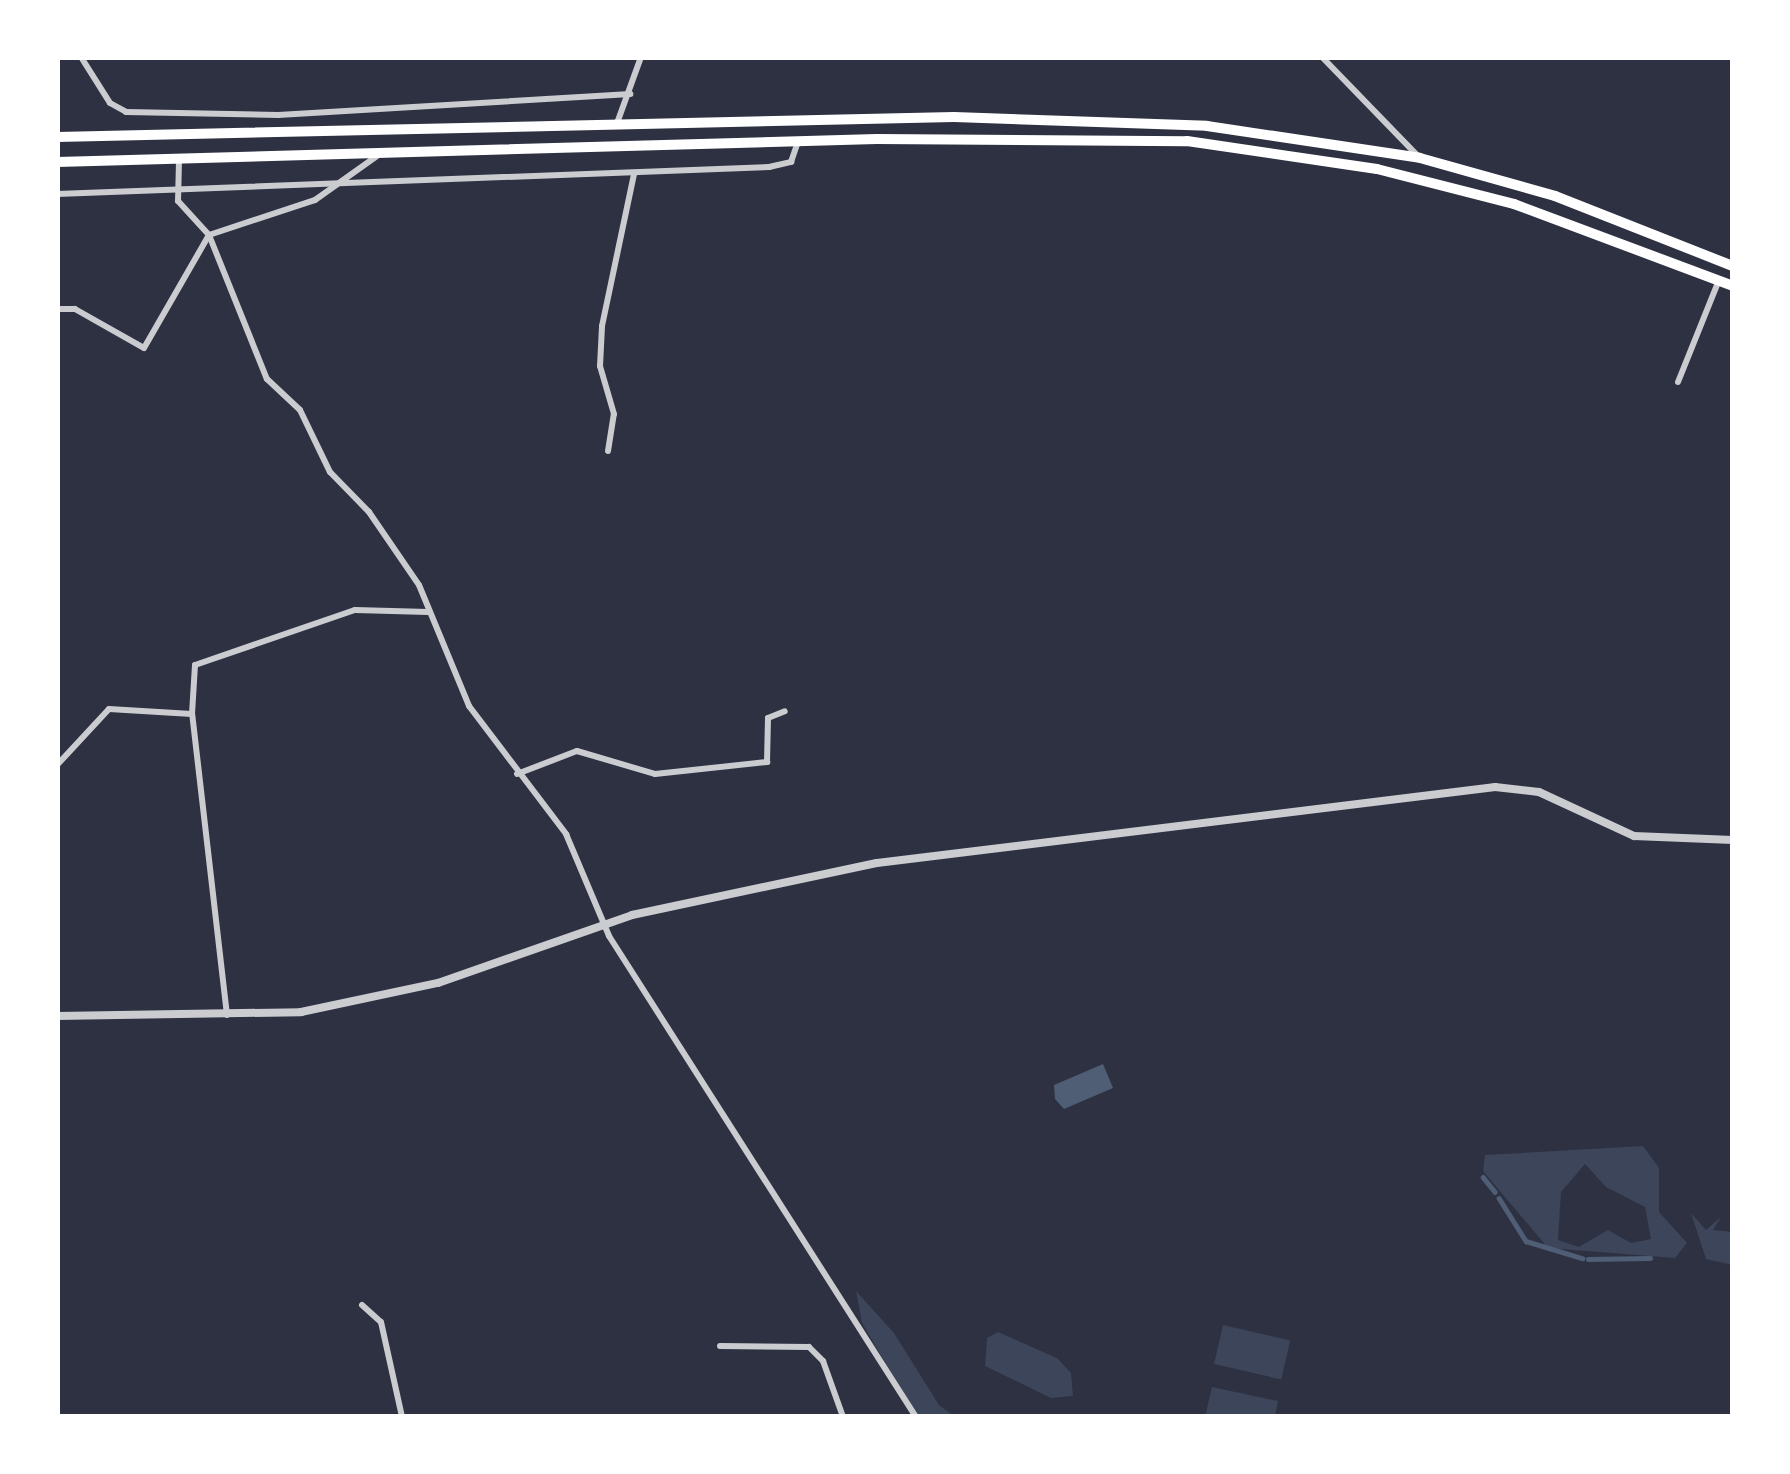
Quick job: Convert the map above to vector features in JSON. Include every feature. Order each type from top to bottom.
[{"type":"highway","points":[[57,137],[1088,118],[1279,133],[1420,158],[1555,196],[1733,266]]},
{"type":"highway","points":[[57,162],[798,141],[1111,138],[1288,153],[1514,204],[1733,286]]},
{"type":"street","points":[[81,57],[110,104],[126,112],[278,116],[630,94]]},
{"type":"street","points":[[616,126],[641,57]]},
{"type":"street","points":[[1322,57],[1420,158]]},
{"type":"street","points":[[57,194],[634,174],[791,162],[798,141]]},
{"type":"street","points":[[57,309],[75,309],[144,348],[209,236],[270,221],[341,186],[377,156]]},
{"type":"street","points":[[179,158],[177,191],[183,210],[209,236],[267,380],[300,410],[330,472],[379,526],[428,612],[469,706],[583,861],[604,922],[916,1417]]},
{"type":"street","points":[[608,451],[614,414],[600,366],[602,326],[634,174]]},
{"type":"street","points":[[1678,382],[1719,280]]},
{"type":"street","points":[[227,1016],[192,714],[192,674],[203,658],[355,610],[428,612]]},
{"type":"street","points":[[57,766],[109,709],[192,714]]},
{"type":"street","points":[[517,775],[577,751],[655,775],[767,762],[768,718],[785,711]]},
{"type":"street","points":[[57,1016],[227,1016],[390,996],[604,922],[950,850],[1496,788],[1539,792],[1634,836],[1733,840]]},
{"type":"street","points":[[362,1305],[381,1322],[402,1417]]},
{"type":"street","points":[[720,1346],[809,1347],[823,1361],[843,1417]]},
{"type":"shaded area","points":[[1103,1064],[1113,1088],[1064,1109],[1055,1099],[1054,1085]]},
{"type":"shaded area","points":[[1643,1146],[1659,1168],[1659,1212],[1687,1243],[1675,1258],[1548,1248],[1483,1171],[1485,1155]],"holes":[[[1585,1164],[1606,1187],[1645,1207],[1651,1239],[1631,1243],[1608,1230],[1579,1247],[1558,1240],[1561,1192]]]},
{"type":"shaded area","points":[[1691,1213],[1706,1230],[1721,1217],[1713,1230],[1733,1232],[1733,1265],[1706,1259]]},
{"type":"shaded area","points":[[856,1291],[894,1333],[939,1405],[955,1417],[917,1417],[862,1323]]},
{"type":"shaded area","points":[[1223,1325],[1290,1341],[1281,1379],[1214,1364]]},
{"type":"shaded area","points":[[998,1332],[1057,1358],[1071,1373],[1073,1396],[1051,1398],[985,1366],[987,1338]]},
{"type":"shaded area","points":[[1212,1387],[1278,1401],[1275,1417],[1205,1417]]},
{"type":"waterway","points":[[1483,1177],[1495,1192]]},
{"type":"waterway","points":[[1499,1198],[1526,1241],[1582,1258]]},
{"type":"waterway","points":[[1588,1259],[1650,1258]]}]
